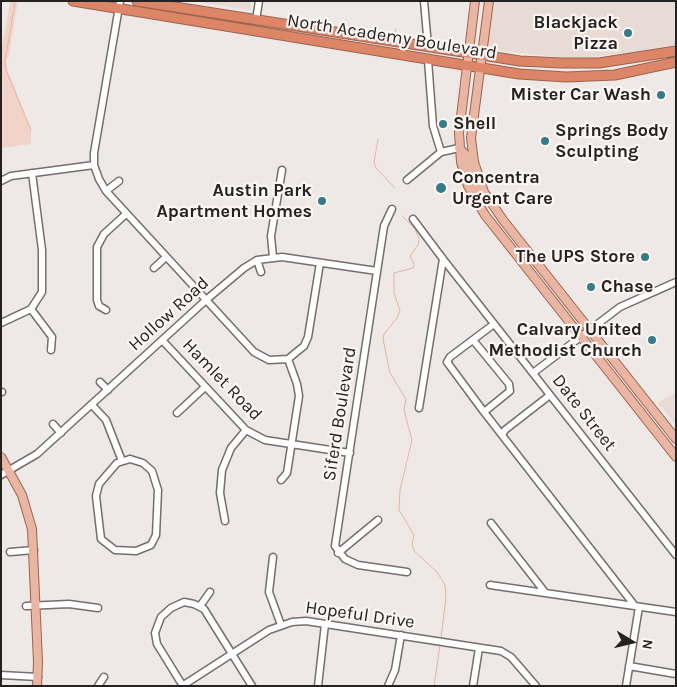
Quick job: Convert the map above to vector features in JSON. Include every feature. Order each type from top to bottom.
[{"type":"highway","name":"North Academy Boulevard","points":[[73,1],[119,5],[428,60],[537,76],[615,75],[676,62]]},
{"type":"highway","name":"North Academy Boulevard","points":[[137,1],[530,62],[571,63],[627,60],[676,52]]},
{"type":"main road","points":[[475,1],[459,126],[459,148],[464,174],[475,200],[580,337],[676,457]]},
{"type":"main road","points":[[489,1],[472,138],[477,173],[488,200],[675,439]]},
{"type":"main road","points":[[459,148],[466,155],[470,174],[480,197],[488,200]]},
{"type":"main road","points":[[516,255],[531,256]]},
{"type":"main road","points":[[659,436],[675,439]]},
{"type":"main road","points":[[1,457],[10,470],[29,515],[34,550],[37,686]]},
{"type":"street","points":[[256,20],[258,1]]},
{"type":"street","points":[[424,1],[428,47]]},
{"type":"street","points":[[119,5],[94,153],[94,165],[99,180],[106,191],[254,352],[270,360],[288,359],[298,353],[308,337],[320,263]]},
{"type":"street","points":[[428,60],[433,126],[441,152]]},
{"type":"street","points":[[407,180],[441,152],[459,148]]},
{"type":"street","points":[[1,180],[11,176],[94,165]]},
{"type":"street","points":[[273,257],[271,236],[282,170]]},
{"type":"street","points":[[1,323],[31,309],[40,298],[43,285],[42,250],[32,173]]},
{"type":"street","points":[[106,191],[119,181]]},
{"type":"street","name":"Siferd Boulevard","points":[[338,553],[335,546],[384,226],[392,209]]},
{"type":"street","points":[[106,310],[99,306],[97,300],[97,247],[104,234],[126,214]]},
{"type":"street","name":"Date Street","points":[[413,219],[442,259],[676,555]]},
{"type":"street","points":[[154,268],[166,257]]},
{"type":"street","name":"Hollow Road","points":[[1,476],[37,454],[61,434],[206,300],[244,268],[257,260],[273,257],[378,271]]},
{"type":"street","points":[[419,408],[442,259]]},
{"type":"street","points":[[257,260],[261,272]]},
{"type":"street","points":[[533,373],[620,306],[676,282]]},
{"type":"street","points":[[31,309],[52,337],[51,350]]},
{"type":"street","points":[[494,324],[450,357],[447,362],[637,607],[626,686]]},
{"type":"street","name":"Hamlet Road","points":[[162,340],[246,430],[266,440],[350,452]]},
{"type":"street","points":[[473,340],[509,384],[510,391],[484,412]]},
{"type":"street","points":[[281,480],[287,473],[299,396],[298,384],[288,359]]},
{"type":"street","points":[[100,382],[108,390]]},
{"type":"street","points":[[177,413],[205,387]]},
{"type":"street","points":[[502,435],[505,430],[550,395]]},
{"type":"street","points":[[92,405],[106,420],[122,461]]},
{"type":"street","points":[[52,424],[61,434]]},
{"type":"street","points":[[225,520],[220,493],[222,470],[231,448],[246,430]]},
{"type":"street","points":[[136,460],[158,475],[157,529],[153,548],[136,551],[115,550],[101,540],[97,489],[117,463],[122,461],[136,460]]},
{"type":"street","points":[[378,520],[338,553],[345,559],[358,565],[406,572]]},
{"type":"street","points":[[491,524],[544,591]]},
{"type":"street","points":[[10,552],[34,550]]},
{"type":"street","points":[[273,558],[269,592],[281,625]]},
{"type":"street","points":[[490,584],[676,612]]},
{"type":"street","points":[[200,606],[210,592]]},
{"type":"street","points":[[183,686],[155,639],[158,621],[171,608],[184,602],[200,606],[252,686]]},
{"type":"street","points":[[26,606],[70,604],[98,608]]},
{"type":"street","name":"Hopeful Drive","points":[[183,686],[270,630],[281,625],[299,621],[401,635],[507,654],[536,686]]},
{"type":"street","points":[[318,686],[325,624]]},
{"type":"street","points":[[388,686],[395,670],[401,635]]},
{"type":"street","points":[[472,686],[479,648]]},
{"type":"street","points":[[629,666],[676,674]]},
{"type":"street","points":[[1,675],[38,677]]},
{"type":"street","points":[[98,686],[104,677]]},
{"type":"shaded area","points":[[10,1],[18,1],[8,59],[6,59],[7,69],[31,130],[31,144],[1,148],[1,53]]},
{"type":"shaded area","points":[[192,1],[251,1],[250,10]]},
{"type":"shaded area","points":[[495,1],[676,1],[676,45],[590,57],[557,57],[494,50],[487,42]]},
{"type":"shaded area","points":[[676,392],[676,425],[658,403]]},
{"type":"waterway","points":[[15,3],[5,61],[6,70],[31,130]]},
{"type":"waterway","points":[[395,34],[396,29]]},
{"type":"waterway","points":[[378,139],[374,162],[376,168],[395,188]]},
{"type":"waterway","points":[[402,216],[415,229],[419,239],[418,245],[410,256],[414,264],[413,268],[394,273],[394,293],[400,310],[397,318],[384,334],[383,339],[390,373],[406,399],[404,410],[412,440],[400,490],[399,510],[414,535],[412,544],[414,551],[437,572],[445,585],[446,598],[441,638]]},
{"type":"waterway","points":[[434,686],[440,645]]},
{"type":"place","name":"Blackjack Pizza","points":[[628,33]]},
{"type":"place","name":"Mister Car Wash","points":[[661,95]]},
{"type":"place","name":"Shell","points":[[443,124]]},
{"type":"place","name":"Springs Body Sculpting","points":[[545,141]]},
{"type":"place","name":"Concentra Urgent Care","points":[[441,188]]},
{"type":"place","name":"Austin Park Apartment Homes","points":[[322,201]]},
{"type":"place","name":"The UPS Store","points":[[645,257]]},
{"type":"place","name":"Chase","points":[[591,287]]},
{"type":"place","name":"Calvary United Methodist Church","points":[[652,340]]}]
